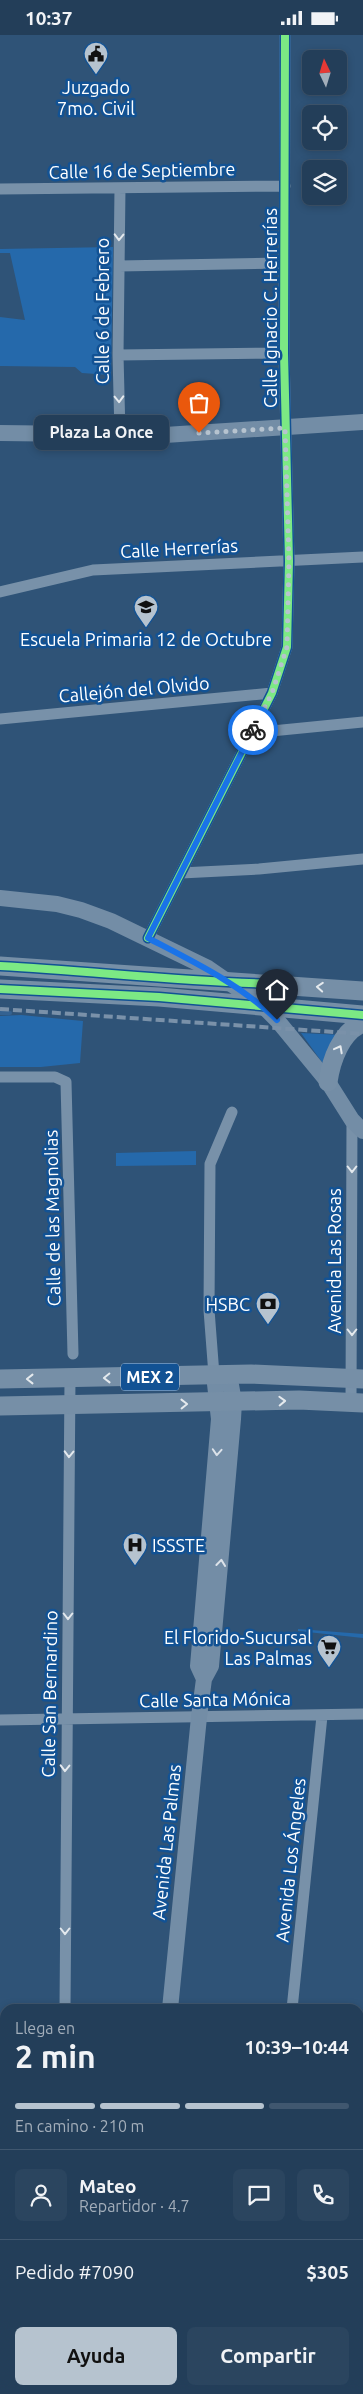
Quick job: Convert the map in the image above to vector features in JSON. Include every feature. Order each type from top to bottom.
[{"type":"main road","points":[[0,966],[92,971],[237,988],[278,984],[363,991]]},
{"type":"main road","points":[[0,989],[121,994],[363,1015]]},
{"type":"main road","points":[[328,1082],[330,1066],[345,1038],[357,1026],[363,1023]]},
{"type":"main road","name":"MEX 2","points":[[0,1379],[222,1375],[357,1378]]},
{"type":"main road","name":"MEX 2","points":[[0,1406],[226,1403],[299,1400],[357,1403]]},
{"type":"street","name":"Calle Ignacio C. Herrerías","points":[[148,938],[272,693],[287,647],[289,561],[284,353],[285,35]]},
{"type":"street","name":"Calle 16 de Septiembre","points":[[0,189],[285,186]]},
{"type":"street","name":"Calle 6 de Febrero","points":[[120,188],[118,355],[120,434]]},
{"type":"street","points":[[119,266],[284,263]]},
{"type":"street","points":[[118,355],[284,353]]},
{"type":"street","points":[[0,433],[165,435],[363,423]]},
{"type":"street","name":"Calle Herrerías","points":[[0,591],[92,570],[363,557]]},
{"type":"street","name":"Callejón del Olvido","points":[[0,719],[272,693]]},
{"type":"street","points":[[251,733],[363,723]]},
{"type":"street","points":[[180,873],[259,869],[363,859]]},
{"type":"street","points":[[0,898],[57,904],[81,910],[111,921],[208,968],[263,1006],[284,1028],[328,1082],[358,1125]]},
{"type":"street","name":"Calle de las Magnolias","points":[[0,1077],[55,1077],[66,1082],[73,1354]]},
{"type":"street","points":[[222,1375],[209,1310],[210,1164],[232,1112]]},
{"type":"street","name":"Avenida Las Rosas","points":[[357,1403],[358,1125]]},
{"type":"street","name":"Avenida Las Palmas","points":[[170,2004],[204,1679],[198,1666],[210,1543],[219,1419],[226,1403],[222,1375]]},
{"type":"street","name":"Calle San Bernardino","points":[[64,2004],[70,1379]]},
{"type":"street","name":"Calle Santa Mónica","points":[[0,1720],[363,1714]]},
{"type":"street","name":"Avenida Los Ángeles","points":[[293,2004],[322,1716]]},
{"type":"shaded area","points":[[113,247],[111,375],[82,373],[75,367],[0,366],[0,317],[25,320],[10,253],[0,253],[0,249]]},
{"type":"shaded area","points":[[21,1015],[83,1021],[80,1063],[41,1067],[0,1067],[0,1016]]},
{"type":"shaded area","points":[[301,1033],[343,1035],[324,1065]]},
{"type":"shaded area","points":[[196,1151],[196,1165],[116,1166],[116,1153]]},
{"type":"shaded area","points":[[298,1629],[363,1634],[363,1638],[298,1631]]},
{"type":"waterway","points":[[0,1013],[10,1013]]},
{"type":"railway","points":[[0,1009],[363,1034]]},
{"type":"cycle path","points":[[148,938],[272,693],[287,647],[289,561],[284,353],[285,35]]},
{"type":"cycle path","points":[[0,966],[208,981],[278,984]]},
{"type":"cycle path","points":[[0,989],[159,997],[363,1015]]},
{"type":"way so far","points":[[199,433],[285,428],[289,561],[287,647],[272,693],[253,730]]},
{"type":"place","name":"Juzgado 7mo. Civil","points":[[96,75]]},
{"type":"place","name":"Plaza La Once","points":[[199,433]]},
{"type":"place","name":"Escuela Primaria 12 de Octubre","points":[[146,628]]},
{"type":"place","name":"HSBC","points":[[268,1325]]},
{"type":"place","name":"ISSSTE","points":[[135,1566]]},
{"type":"place","name":"El Florido-Sucursal Las Palmas","points":[[329,1668]]},
{"type":"route","points":[[253,730],[148,938],[208,968],[263,1006],[277,1020]]}]
